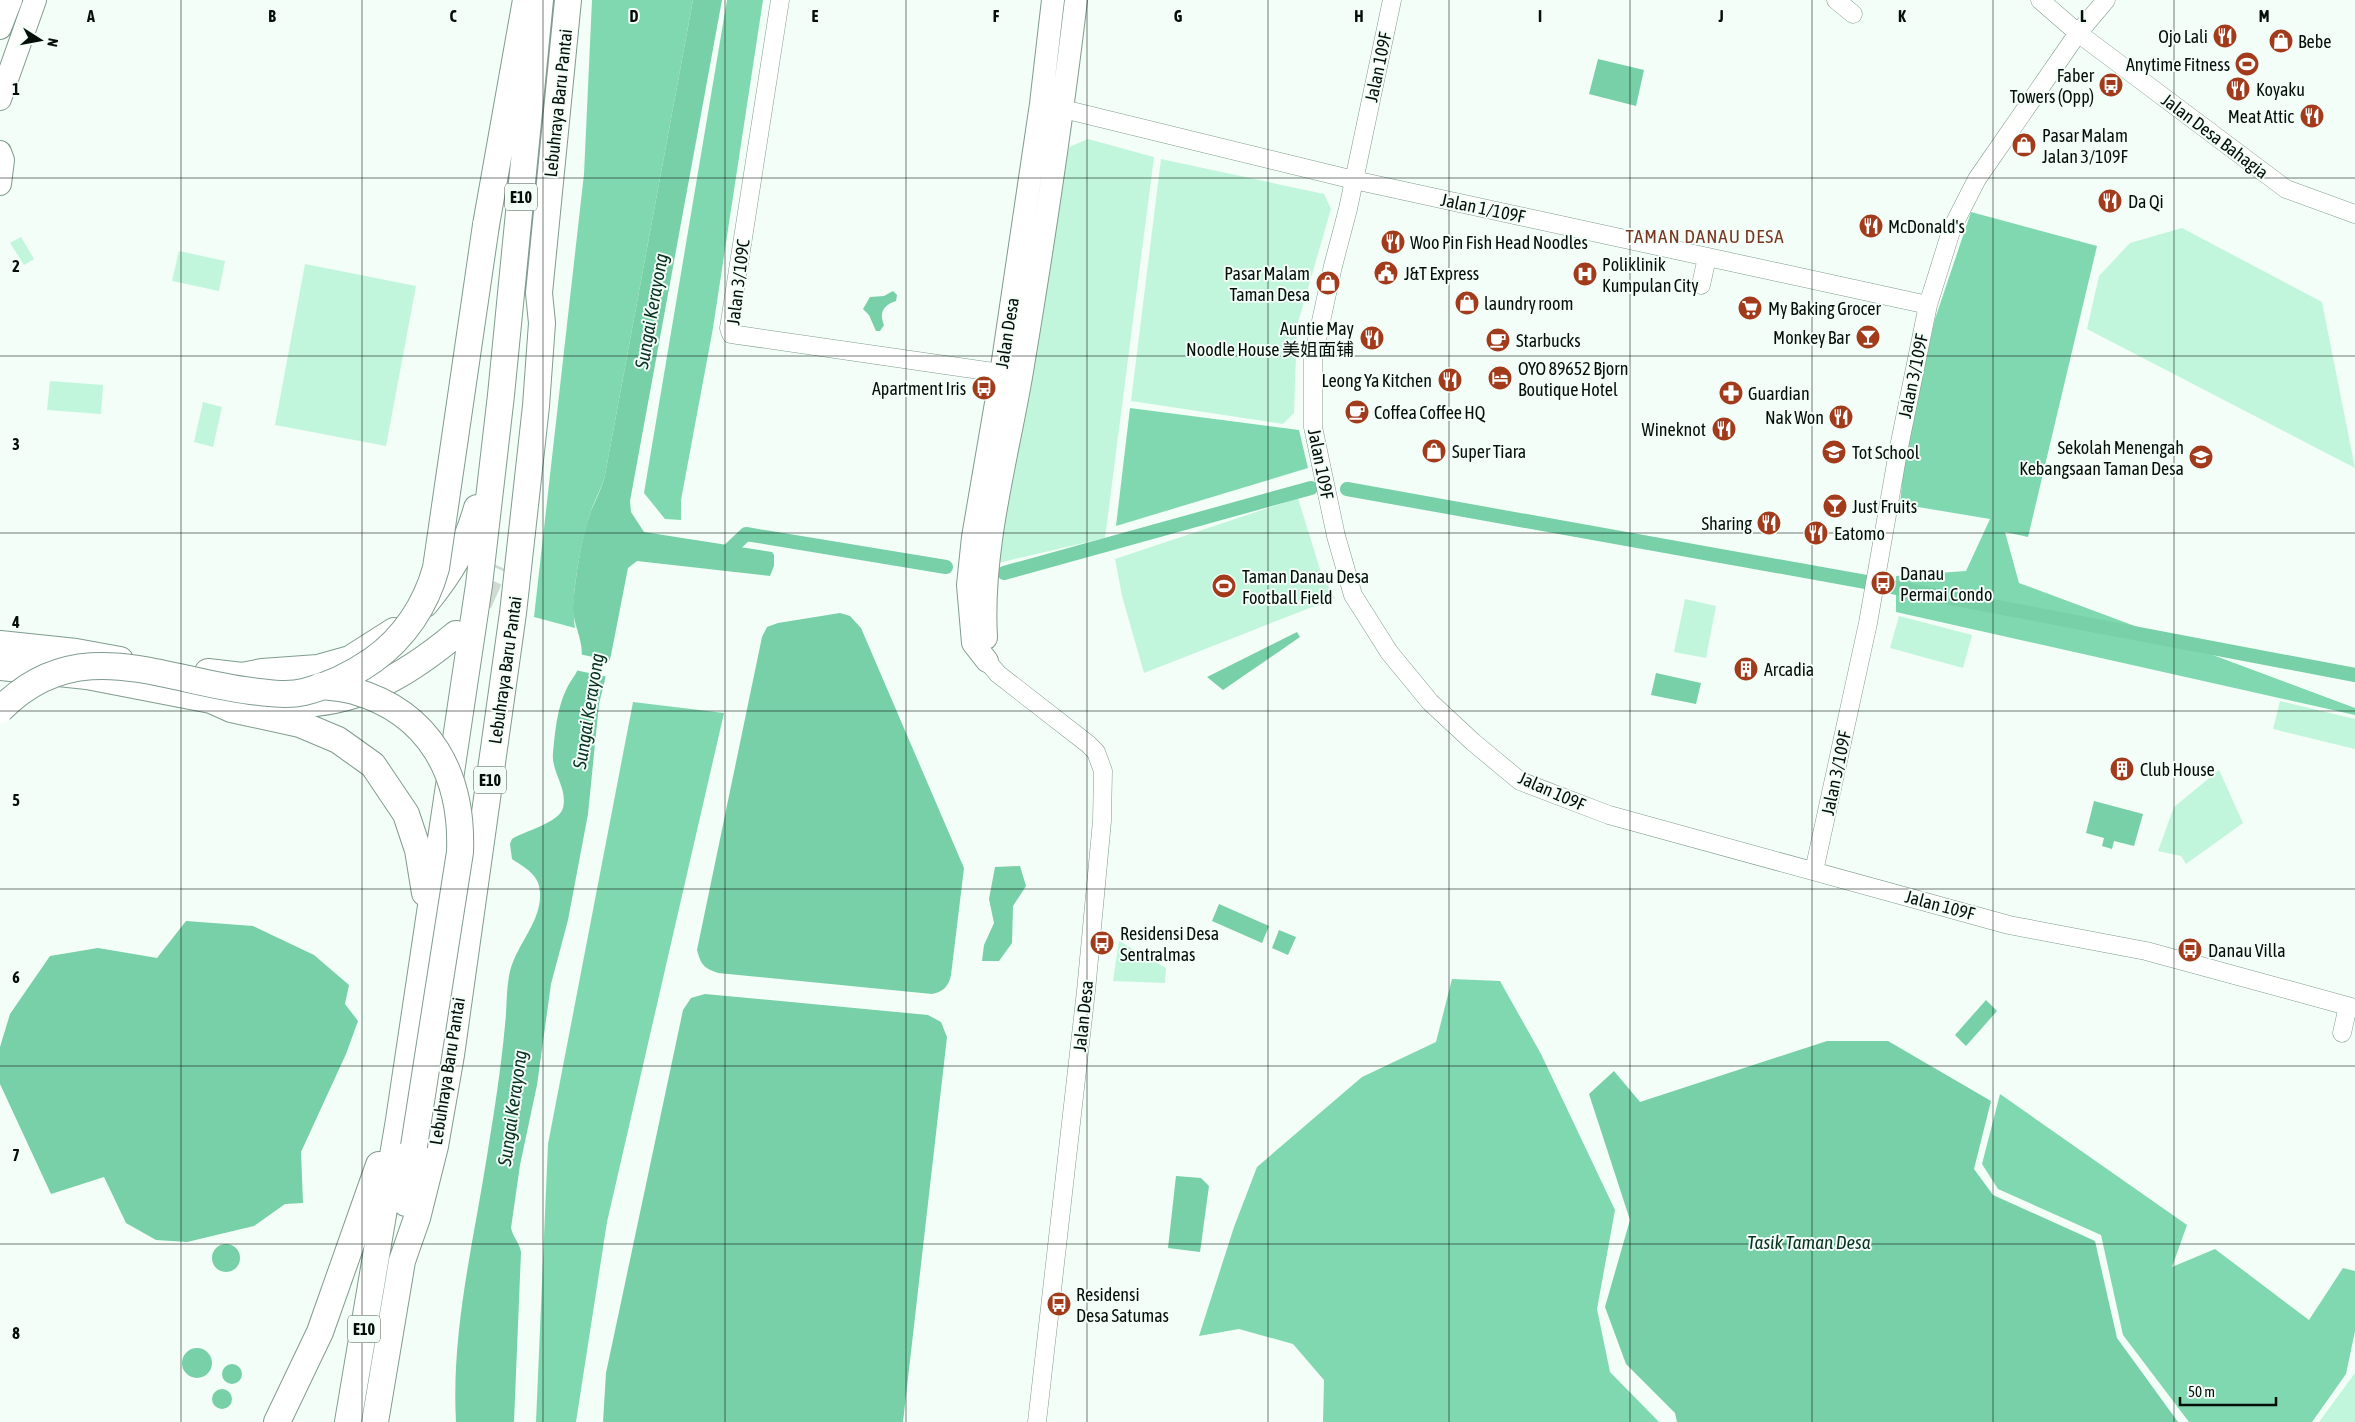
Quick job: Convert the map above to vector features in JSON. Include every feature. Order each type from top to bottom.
[{"type":"highway","points":[[0,710],[26,689],[57,674],[106,664],[132,666],[237,689],[272,693],[304,692],[353,672],[374,659],[393,644],[420,608],[436,568],[486,225],[526,0]]},
{"type":"highway","name":"Lebuhraya Baru Pantai","points":[[399,1120],[479,585],[501,395],[540,0]]},
{"type":"highway","name":"Lebuhraya Baru Pantai","points":[[375,1422],[402,1260],[418,1218],[435,1146],[450,1055],[509,642],[536,406],[542,323],[539,293],[568,0]]},
{"type":"highway","points":[[496,565],[508,504],[519,388],[528,320],[539,293]]},
{"type":"highway","points":[[242,676],[262,672],[318,668],[350,659],[400,627],[423,607],[458,560],[470,533],[479,502],[485,454],[501,395]]},
{"type":"highway","points":[[0,628],[17,654],[87,676],[211,700],[232,709],[321,731],[356,751],[373,765],[397,798],[413,832],[429,917]]},
{"type":"highway","points":[[211,700],[236,698],[300,704],[344,698],[371,690],[389,682],[414,667],[456,634]]},
{"type":"highway","points":[[0,667],[17,654],[76,652],[288,684],[352,690],[381,701],[407,716],[429,738],[451,780],[461,831],[460,852],[402,1225],[402,1260]]},
{"type":"highway","points":[[0,675],[17,654]]},
{"type":"highway","points":[[277,1422],[320,1332],[377,1169],[399,1120]]},
{"type":"highway","name":"E10","points":[[348,1422],[399,1120]]},
{"type":"main road","points":[[0,28],[11,0]]},
{"type":"main road","points":[[0,99],[35,0]]},
{"type":"main road","name":"Jalan Desa","points":[[1011,375],[1053,0]]},
{"type":"main road","name":"Jalan Desa","points":[[987,662],[973,643],[968,585],[973,537],[1011,375],[1063,109],[1076,0]]},
{"type":"main road","points":[[0,152],[2,160],[0,184]]},
{"type":"street","name":"Jalan 3/109C","points":[[780,0],[729,328],[734,336],[1011,375]]},
{"type":"street","name":"Jalan 109F","points":[[1392,0],[1354,180],[1313,358],[1313,427],[1336,536],[1353,595],[1363,615],[1388,652],[1430,702],[1520,781],[1609,816],[2009,925],[2146,951],[2351,1007]]},
{"type":"street","points":[[1836,0],[1853,14]]},
{"type":"street","name":"Jalan Desa Bahagia","points":[[2040,0],[2078,33],[2286,189],[2355,214]]},
{"type":"street","name":"Jalan 3/109F","points":[[1814,871],[1868,623],[1898,452],[1928,306],[1952,228],[1977,179],[2078,33],[2106,0]]},
{"type":"street","name":"Jalan 1/109F","points":[[1041,104],[1354,180],[1928,306]]},
{"type":"street","points":[[1701,285],[1707,257]]},
{"type":"street","name":"Jalan Desa","points":[[987,662],[998,674],[1088,744],[1096,752],[1103,771],[1102,821],[1086,991],[1037,1422]]},
{"type":"street","points":[[2342,1033],[2351,1007]]},
{"type":"shaded area","points":[[592,0],[693,0],[605,475],[591,511],[580,553],[574,600],[575,628],[534,617],[584,174]]},
{"type":"shaded area","points":[[727,0],[763,0],[713,328],[681,500],[681,520],[665,519],[644,493]]},
{"type":"shaded area","points":[[1088,139],[1154,157],[1105,538],[998,563],[1069,147]]},
{"type":"shaded area","points":[[1161,159],[1324,194],[1331,209],[1297,326],[1294,413],[1283,424],[1131,401]]},
{"type":"shaded area","points":[[1971,212],[2097,246],[2028,537],[2005,532],[2019,583],[2355,708],[2355,715],[1896,612],[1896,576],[1966,571],[1990,519],[1900,504],[1905,453],[1935,319]]},
{"type":"shaded area","points":[[2182,228],[2322,302],[2355,468],[2087,329],[2099,276],[2130,243]]},
{"type":"shaded area","points":[[21,237],[34,259],[24,265],[10,243]]},
{"type":"shaded area","points":[[179,251],[225,261],[219,291],[172,281]]},
{"type":"shaded area","points":[[305,264],[416,286],[386,446],[275,425]]},
{"type":"shaded area","points":[[50,381],[103,385],[101,414],[47,410]]},
{"type":"shaded area","points":[[203,402],[222,407],[213,447],[194,442]]},
{"type":"shaded area","points":[[1130,408],[1299,430],[1308,468],[1116,526]]},
{"type":"shaded area","name":"Taman Danau Desa Football Field","points":[[1298,498],[1322,576],[1335,598],[1144,673],[1122,596],[1115,559]]},
{"type":"shaded area","points":[[1685,599],[1716,606],[1706,658],[1674,652]]},
{"type":"shaded area","points":[[1899,616],[1972,635],[1963,668],[1890,648]]},
{"type":"shaded area","points":[[2280,701],[2355,719],[2355,749],[2273,729]]},
{"type":"shaded area","points":[[633,702],[724,713],[607,1222],[576,1422],[536,1422],[548,1144]]},
{"type":"shaded area","points":[[2219,770],[2243,823],[2186,864],[2181,856],[2158,851],[2174,807]]},
{"type":"shaded area","points":[[1119,941],[1166,968],[1165,983],[1113,981]]},
{"type":"shaded area","points":[[1452,979],[1500,981],[1541,1054],[1615,1210],[1597,1309],[1610,1372],[1659,1422],[1323,1422],[1324,1380],[1293,1344],[1239,1329],[1199,1336],[1234,1227],[1257,1167],[1362,1077],[1436,1042]]},
{"type":"shaded area","points":[[2000,1094],[2187,1225],[2172,1267],[2215,1249],[2309,1320],[2343,1268],[2355,1271],[2355,1331],[2346,1374],[2312,1422],[2189,1422],[2123,1335],[2101,1235],[1998,1189],[1982,1164]]},
{"type":"shaded area","points":[[2355,1373],[2355,1422],[2319,1422]]},
{"type":"water","name":"Sungai Kerayong","points":[[693,0],[722,0],[630,501],[631,512],[644,532],[772,552],[774,555],[774,566],[770,576],[637,561],[628,568],[611,655],[599,704],[588,814],[568,920],[551,984],[537,1085],[520,1165],[511,1228],[521,1252],[514,1422],[456,1422],[455,1388],[460,1322],[497,1091],[506,1019],[507,988],[512,965],[537,914],[539,903],[540,892],[537,881],[530,872],[512,859],[510,844],[512,839],[517,836],[555,818],[563,808],[562,787],[554,767],[553,753],[560,705],[566,690],[577,672],[582,654],[573,608],[581,546],[587,522],[605,475]]},
{"type":"water","points":[[1598,59],[1644,70],[1636,106],[1589,94]]},
{"type":"water","points":[[893,291],[897,295],[896,301],[883,310],[884,325],[880,331],[876,331],[869,315],[863,309],[870,297],[884,296]]},
{"type":"water","points":[[840,613],[850,616],[861,628],[964,868],[951,975],[945,988],[932,994],[718,973],[704,965],[697,950],[762,637],[767,627],[778,623]]},
{"type":"water","points":[[1297,632],[1300,637],[1223,690],[1207,677]]},
{"type":"water","points":[[1656,673],[1701,683],[1696,704],[1651,695]]},
{"type":"water","points":[[2094,801],[2143,814],[2134,846],[2114,841],[2112,849],[2102,846],[2104,838],[2086,833]]},
{"type":"water","points":[[1020,866],[1026,886],[1013,906],[1012,943],[999,961],[982,961],[984,945],[994,923],[989,899],[995,867]]},
{"type":"water","points":[[1219,904],[1269,926],[1262,943],[1212,921]]},
{"type":"water","points":[[186,921],[253,926],[314,955],[349,985],[345,1004],[358,1021],[346,1054],[301,1152],[303,1203],[285,1204],[254,1226],[187,1242],[156,1240],[126,1223],[104,1177],[51,1194],[0,1084],[0,1047],[10,1014],[50,956],[98,948],[157,958]]},
{"type":"water","points":[[1279,930],[1296,937],[1288,955],[1272,948]]},
{"type":"water","points":[[705,994],[928,1015],[941,1022],[947,1037],[903,1422],[603,1422],[606,1373],[683,1010],[691,998]]},
{"type":"water","points":[[1986,1000],[1997,1011],[1966,1046],[1955,1035]]},
{"type":"water","name":"Tasik Taman Desa","points":[[1827,1041],[1888,1041],[1991,1101],[1974,1169],[1993,1195],[2095,1241],[2117,1338],[2178,1422],[1677,1422],[1675,1413],[1626,1364],[1605,1307],[1630,1220],[1589,1094],[1614,1071],[1640,1102]]},
{"type":"water","points":[[1176,1176],[1201,1178],[1209,1186],[1200,1252],[1168,1248]]},
{"type":"water","points":[[226,1244],[236,1248],[240,1258],[236,1268],[226,1272],[216,1268],[212,1258],[216,1248]]},
{"type":"water","points":[[197,1348],[208,1352],[212,1363],[208,1374],[197,1378],[186,1374],[182,1363],[186,1352]]},
{"type":"water","points":[[232,1364],[239,1367],[242,1374],[239,1381],[232,1384],[225,1381],[222,1374],[225,1367]]},
{"type":"water","points":[[222,1389],[229,1392],[232,1399],[229,1406],[222,1409],[215,1406],[212,1399],[215,1392]]},
{"type":"pier","points":[[579,654],[612,661],[608,677],[575,670]]},
{"type":"waterway","points":[[1004,573],[1311,488]]},
{"type":"waterway","points":[[1347,489],[1866,582]]},
{"type":"waterway","points":[[722,557],[746,534],[946,567]]},
{"type":"waterway","points":[[1887,586],[2355,675]]},
{"type":"tunnel","points":[[479,603],[496,565]]},
{"type":"place","name":"Ojo Lali","points":[[2225,36]]},
{"type":"place","name":"Bebe","points":[[2281,41]]},
{"type":"place","name":"Anytime Fitness","points":[[2247,64]]},
{"type":"place","name":"Faber Towers (Opp)","points":[[2111,85]]},
{"type":"place","name":"Koyaku","points":[[2238,89]]},
{"type":"place","name":"Meat Attic","points":[[2312,116]]},
{"type":"place","name":"Pasar Malam Jalan 3/109F","points":[[2024,145]]},
{"type":"place","name":"Da Qi","points":[[2110,201]]},
{"type":"place","name":"McDonald's","points":[[1871,226]]},
{"type":"place","name":"Woo Pin Fish Head Noodles","points":[[1393,242]]},
{"type":"place","name":"J&T Express","points":[[1386,273]]},
{"type":"place","name":"Poliklinik Kumpulan City","points":[[1585,274]]},
{"type":"place","name":"Pasar Malam Taman Desa","points":[[1328,283]]},
{"type":"place","name":"laundry room","points":[[1467,303]]},
{"type":"place","name":"My Baking Grocer","points":[[1750,308]]},
{"type":"place","name":"Monkey Bar","points":[[1868,337]]},
{"type":"place","name":"Auntie May Noodle House 美姐面铺","points":[[1372,338]]},
{"type":"place","name":"Starbucks","points":[[1498,340]]},
{"type":"place","name":"OYO 89652 Bjorn Boutique Hotel","points":[[1500,378]]},
{"type":"place","name":"Leong Ya Kitchen","points":[[1450,380]]},
{"type":"place","name":"Apartment Iris","points":[[984,388]]},
{"type":"place","name":"Guardian","points":[[1731,393]]},
{"type":"place","name":"Coffea Coffee HQ","points":[[1357,412]]},
{"type":"place","name":"Nak Won","points":[[1841,417]]},
{"type":"place","name":"Wineknot","points":[[1724,429]]},
{"type":"place","name":"Super Tiara","points":[[1434,451]]},
{"type":"place","name":"Tot School","points":[[1834,452]]},
{"type":"place","name":"Sekolah Menengah Kebangsaan Taman Desa","points":[[2201,457]]},
{"type":"place","name":"Just Fruits","points":[[1835,506]]},
{"type":"place","name":"Sharing","points":[[1769,523]]},
{"type":"place","name":"Eatomo","points":[[1816,533]]},
{"type":"place","name":"Danau Permai Condo","points":[[1883,583]]},
{"type":"place","name":"Taman Danau Desa Football Field","points":[[1224,586]]},
{"type":"place","name":"Arcadia","points":[[1746,669]]},
{"type":"place","name":"Club House","points":[[2122,769]]},
{"type":"place","name":"Residensi Desa Sentralmas","points":[[1102,943]]},
{"type":"place","name":"Danau Villa","points":[[2190,950]]},
{"type":"place","name":"Residensi Desa Satumas","points":[[1059,1304]]},
{"type":"district","name":"TAMAN DANAU DESA","points":[[1705,236]]}]
